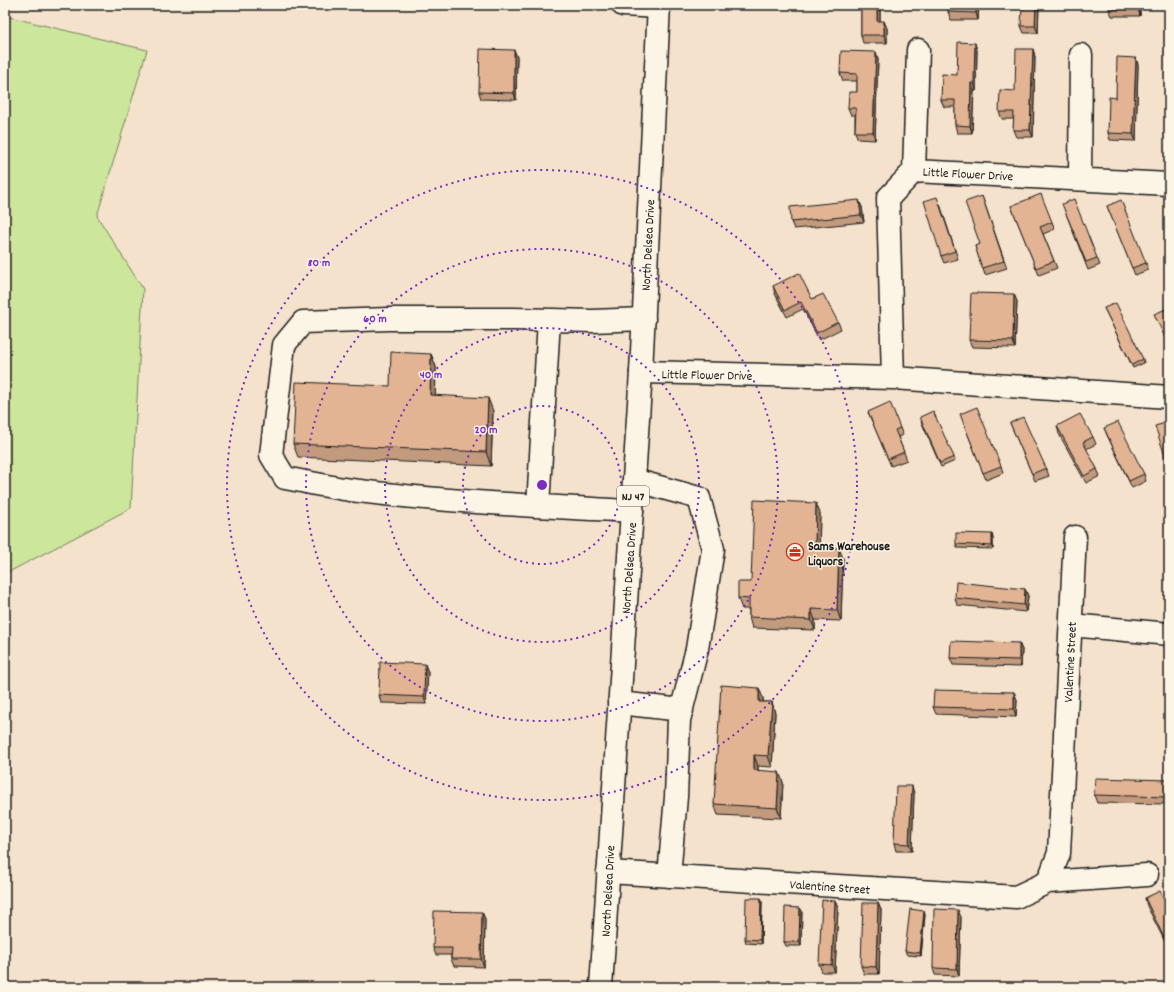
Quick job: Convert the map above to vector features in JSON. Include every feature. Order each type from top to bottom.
[{"type":"main road","points":[[623,5],[658,6]]},
{"type":"main road","name":"North Delsea Drive","points":[[602,987],[608,872],[641,372],[658,6]]},
{"type":"main road","points":[[914,170],[918,50]]},
{"type":"main road","points":[[1080,179],[1081,55]]},
{"type":"main road","name":"Little Flower Drive","points":[[893,378],[888,198],[914,170],[1169,184]]},
{"type":"main road","points":[[632,511],[435,499],[350,490],[285,478],[271,455],[284,345],[303,322],[389,319],[592,321],[644,319]]},
{"type":"main road","points":[[538,506],[548,320]]},
{"type":"main road","name":"Little Flower Drive","points":[[641,372],[893,378],[1169,396]]},
{"type":"main road","points":[[634,480],[699,498],[712,548],[697,648],[679,720],[676,797],[669,876]]},
{"type":"main road","name":"Valentine Street","points":[[1048,882],[1059,853],[1075,537]]},
{"type":"main road","points":[[1071,625],[1169,634]]},
{"type":"main road","points":[[619,703],[682,710]]},
{"type":"main road","name":"Valentine Street","points":[[608,872],[1016,897],[1048,882],[1147,875]]},
{"type":"green space","points":[[5,16],[147,50],[97,216],[143,289],[131,508],[5,574]]},
{"type":"building","points":[[861,5],[877,5],[877,21],[884,21],[884,35],[861,35]]},
{"type":"building","points":[[948,5],[976,5],[976,13],[948,12]]},
{"type":"building","points":[[1022,5],[1036,5],[1035,26],[1021,26]]},
{"type":"building","points":[[1109,5],[1137,5],[1138,8],[1109,9]]},
{"type":"building","points":[[958,42],[975,43],[974,83],[971,83],[970,126],[955,125],[955,100],[941,100],[942,74],[957,75]]},
{"type":"building","points":[[480,49],[514,50],[514,93],[479,92]]},
{"type":"building","points":[[1016,49],[1033,49],[1030,130],[1013,130],[1014,112],[999,112],[1000,90],[1015,91]]},
{"type":"building","points":[[841,51],[876,52],[873,132],[855,132],[856,108],[848,108],[849,92],[857,92],[857,74],[840,73]]},
{"type":"building","points":[[1117,57],[1136,58],[1133,134],[1108,133],[1109,97],[1116,98]]},
{"type":"building","points":[[1041,194],[1052,222],[1040,227],[1054,261],[1036,268],[1011,206]]},
{"type":"building","points":[[982,196],[1004,261],[982,268],[975,246],[980,244],[965,202]]},
{"type":"building","points":[[937,197],[955,251],[941,256],[924,201]]},
{"type":"building","points":[[1074,199],[1097,258],[1086,262],[1062,204]]},
{"type":"building","points":[[859,200],[861,215],[791,222],[790,207]]},
{"type":"building","points":[[1121,200],[1146,263],[1132,268],[1107,206]]},
{"type":"building","points":[[799,273],[812,299],[823,294],[838,322],[817,333],[801,302],[785,310],[773,286]]},
{"type":"building","points":[[971,293],[1014,294],[1013,341],[969,340]]},
{"type":"building","points":[[1116,303],[1143,359],[1132,365],[1104,308]]},
{"type":"building","points":[[1166,309],[1169,315],[1169,346],[1154,314]]},
{"type":"building","points":[[391,352],[431,354],[430,395],[488,398],[486,452],[293,444],[296,382],[390,386]]},
{"type":"building","points":[[890,402],[900,428],[895,430],[904,452],[888,459],[868,412]]},
{"type":"building","points":[[977,407],[1001,466],[983,473],[960,414]]},
{"type":"building","points":[[933,411],[954,457],[940,463],[920,417]]},
{"type":"building","points":[[1080,414],[1093,437],[1083,442],[1097,469],[1084,476],[1057,426]]},
{"type":"building","points":[[1023,417],[1046,468],[1032,474],[1010,423]]},
{"type":"building","points":[[1118,422],[1144,474],[1129,481],[1104,428]]},
{"type":"building","points":[[1169,422],[1169,468],[1155,426]]},
{"type":"building","points":[[754,500],[816,503],[815,546],[839,548],[837,610],[811,609],[811,620],[749,617],[749,599],[738,598],[738,582],[751,582]]},
{"type":"building","points":[[956,533],[992,534],[992,546],[956,544]]},
{"type":"building","points":[[956,582],[1025,589],[1024,605],[955,598]]},
{"type":"building","points":[[951,641],[1019,643],[1019,660],[950,658]]},
{"type":"building","points":[[380,662],[425,664],[424,697],[379,695]]},
{"type":"building","points":[[721,685],[759,688],[759,702],[772,702],[768,756],[754,755],[754,770],[779,772],[777,808],[714,804]]},
{"type":"building","points":[[934,690],[1014,692],[1014,709],[933,707]]},
{"type":"building","points":[[1095,778],[1169,780],[1169,797],[1094,795]]},
{"type":"building","points":[[896,786],[912,786],[909,844],[894,843]]},
{"type":"building","points":[[1160,891],[1169,909],[1169,948],[1145,898]]},
{"type":"building","points":[[746,898],[761,898],[760,940],[745,939]]},
{"type":"building","points":[[822,900],[835,901],[832,965],[819,964]]},
{"type":"building","points":[[863,903],[878,903],[876,967],[861,966]]},
{"type":"building","points":[[785,907],[800,908],[799,942],[784,942]]},
{"type":"building","points":[[910,909],[924,911],[920,953],[905,951]]},
{"type":"building","points":[[934,909],[958,910],[957,969],[933,968]]},
{"type":"building","points":[[434,911],[482,912],[481,959],[451,959],[452,948],[433,948]]},
{"type":"place","name":"Sams Warehouse Liquors","points":[[795,552]]}]
